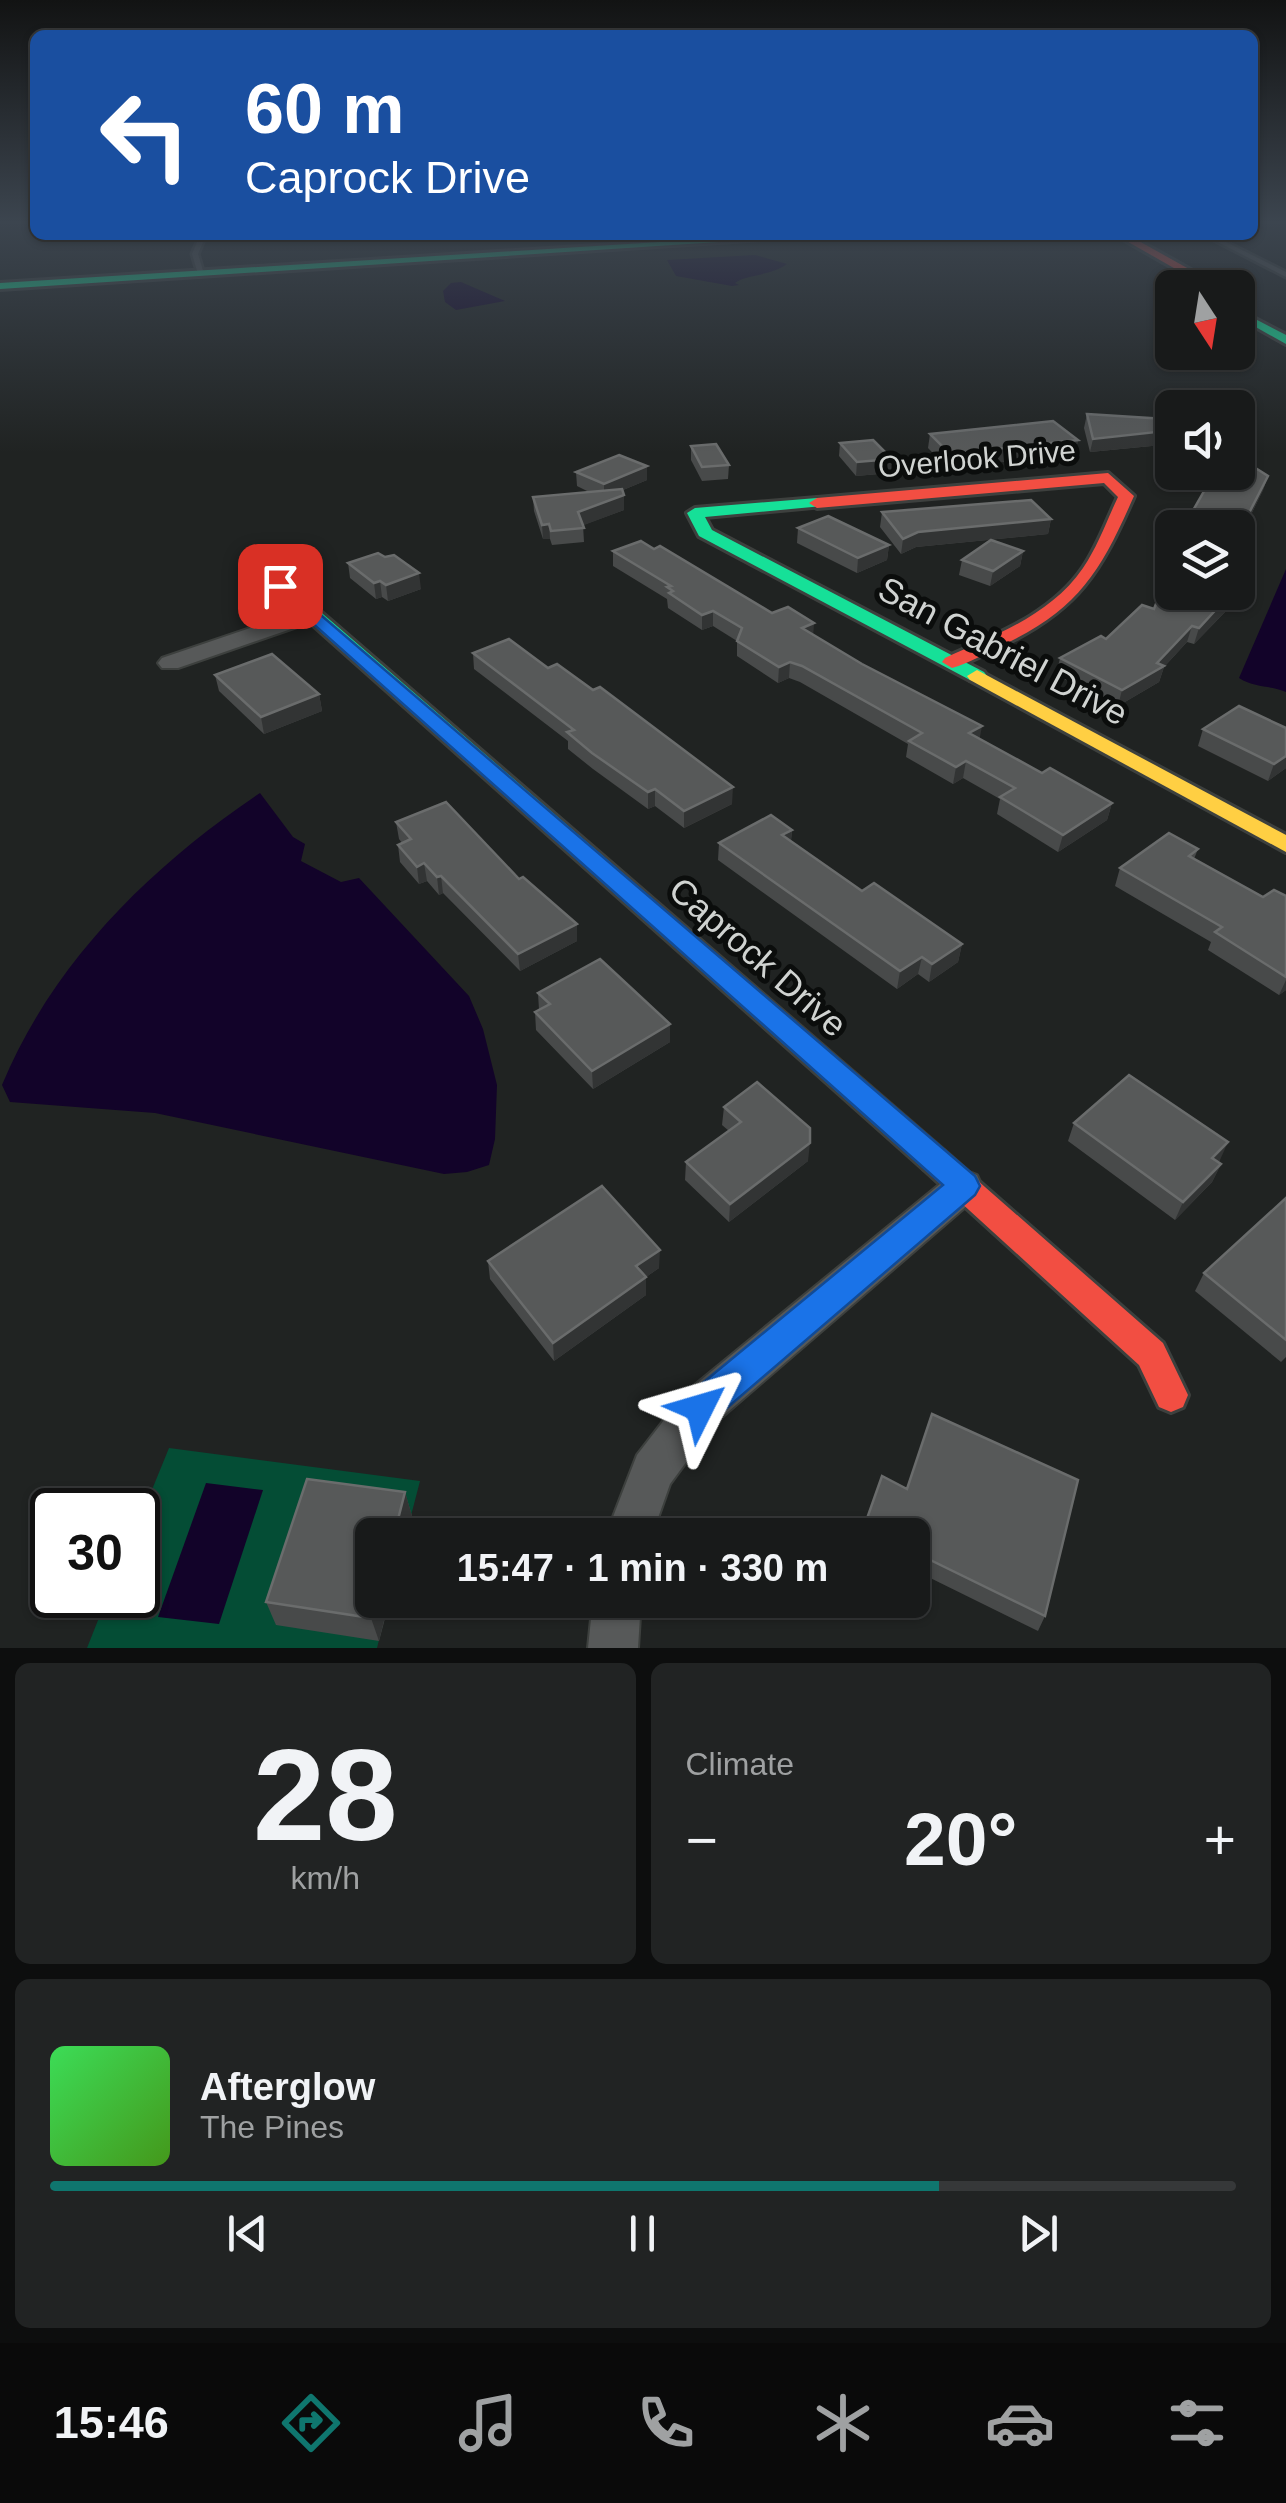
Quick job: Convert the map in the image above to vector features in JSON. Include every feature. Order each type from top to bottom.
[{"type":"street","points":[[1255,307],[1286,324]]},
{"type":"street","points":[[1255,323],[1286,340]]},
{"type":"street","name":"Overlook Drive","points":[[695,514],[1108,478],[1126,496],[1088,575],[1066,600],[1038,618],[952,662]]},
{"type":"street","name":"San Gabriel Drive","points":[[695,514],[705,533],[952,662],[1286,845]]},
{"type":"street","name":"Caprock Drive","points":[[280,586],[1151,1354],[1171,1396]]},
{"type":"street","points":[[170,663],[312,614]]},
{"type":"street","points":[[635,1518],[653,1472],[700,1408],[964,1186]]},
{"type":"street","points":[[613,1648],[616,1618]]},
{"type":"green space","points":[[169,1448],[420,1481],[410,1518],[355,1518],[355,1618],[384,1618],[377,1648],[87,1648],[99,1618],[160,1618],[160,1488],[153,1488]]},
{"type":"shaded area","points":[[444,299],[505,301],[456,310]]},
{"type":"shaded area","points":[[1286,569],[1286,692],[1239,678]]},
{"type":"shaded area","points":[[260,793],[293,837],[305,844],[301,861],[341,882],[359,878],[469,996],[483,1029],[497,1085],[495,1139],[489,1165],[444,1174],[155,1113],[10,1102],[2,1085],[23,1040],[77,958],[144,885]]},
{"type":"shaded area","points":[[206,1483],[263,1490],[219,1624],[160,1617]]},
{"type":"building","points":[[1087,414],[1155,418],[1155,432],[1093,439]]},
{"type":"building","points":[[1053,421],[1078,440],[950,454],[930,434]]},
{"type":"building","points":[[873,440],[892,459],[857,462],[840,443]]},
{"type":"building","points":[[716,444],[729,465],[702,467],[691,446]]},
{"type":"building","points":[[619,455],[647,466],[604,484],[576,472]]},
{"type":"building","points":[[1255,468],[1268,476],[1251,510],[1193,510],[1205,490],[1255,490]]},
{"type":"building","points":[[622,489],[624,495],[578,512],[584,528],[551,531],[549,524],[542,525],[533,497]]},
{"type":"building","points":[[1031,500],[1051,519],[918,532],[903,539],[882,512]]},
{"type":"building","points":[[828,516],[889,545],[858,558],[798,528]]},
{"type":"building","points":[[991,540],[1023,551],[993,571],[962,560]]},
{"type":"building","points":[[641,541],[654,549],[660,546],[772,613],[788,607],[814,623],[802,628],[982,726],[969,733],[1042,773],[1050,768],[1112,803],[1063,835],[1000,797],[1015,788],[966,761],[956,767],[909,741],[922,733],[802,666],[790,662],[779,667],[737,641],[742,628],[713,611],[702,615],[669,593],[673,591],[667,587],[671,586],[613,551]]},
{"type":"building","points":[[378,553],[385,557],[394,555],[419,573],[386,585],[374,583],[348,563]]},
{"type":"building","points":[[1142,605],[1154,609],[1216,610],[1199,628],[1192,626],[1157,663],[1164,666],[1122,690],[1060,658],[1101,636],[1106,639]]},
{"type":"building","points":[[509,639],[548,668],[557,664],[593,690],[600,687],[733,787],[684,811],[655,789],[648,792],[592,753],[567,732],[574,730],[473,653]]},
{"type":"building","points":[[272,654],[319,694],[261,717],[215,675]]},
{"type":"building","points":[[1239,706],[1286,728],[1286,756],[1274,764],[1203,729]]},
{"type":"building","points":[[446,802],[519,879],[523,877],[577,924],[518,954],[441,876],[437,877],[424,863],[417,867],[398,845],[411,839],[396,822]]},
{"type":"building","points":[[771,815],[792,830],[782,835],[862,891],[874,883],[962,944],[932,964],[922,957],[900,971],[719,843]]},
{"type":"building","points":[[1169,833],[1198,849],[1189,856],[1263,897],[1274,890],[1286,896],[1286,977],[1215,932],[1222,927],[1120,868]]},
{"type":"building","points":[[600,959],[670,1024],[592,1071],[535,1012],[550,1004],[538,993]]},
{"type":"building","points":[[1129,1075],[1228,1142],[1212,1158],[1221,1164],[1183,1202],[1074,1123]]},
{"type":"building","points":[[757,1082],[810,1128],[810,1143],[730,1204],[686,1162],[741,1122],[724,1107]]},
{"type":"building","points":[[602,1186],[660,1250],[636,1266],[646,1277],[553,1343],[488,1261]]},
{"type":"building","points":[[1286,1198],[1286,1340],[1204,1273]]},
{"type":"building","points":[[932,1414],[1078,1480],[1045,1616],[930,1560],[930,1518],[867,1518],[882,1476],[907,1489]]},
{"type":"building","points":[[307,1479],[405,1492],[398,1518],[355,1518],[355,1616],[266,1602]]},
{"type":"traffic: fast","points":[[1255,323],[1286,340]]},
{"type":"traffic: fast","points":[[817,503],[695,513],[705,533],[977,676]]},
{"type":"traffic: fast","points":[[280,586],[934,1160]]},
{"type":"traffic: slow","points":[[977,676],[1286,845]]},
{"type":"traffic: jam","points":[[817,503],[1108,478],[1126,496],[1099,555],[1075,589],[1026,626],[952,662]]},
{"type":"traffic: jam","points":[[934,1160],[1151,1354],[1171,1395]]},
{"type":"route","points":[[280,586],[964,1186],[700,1408]]}]
